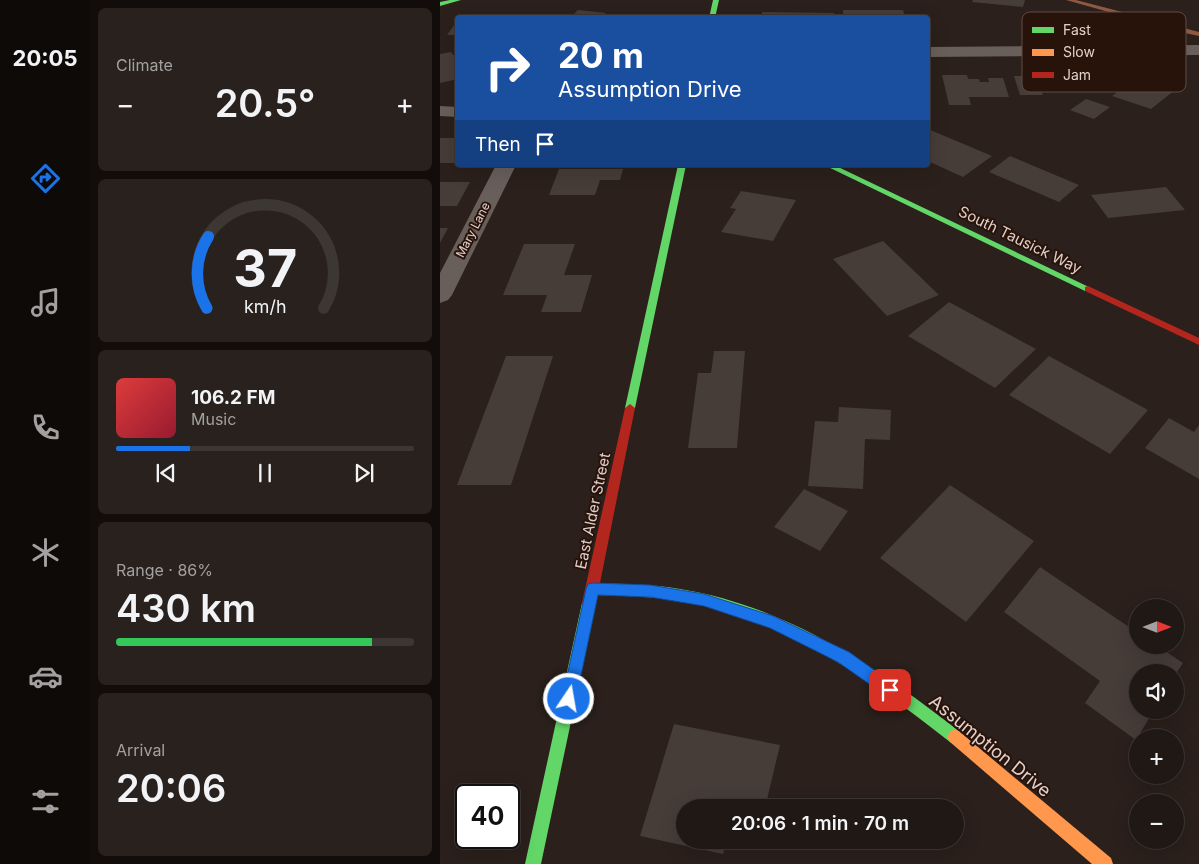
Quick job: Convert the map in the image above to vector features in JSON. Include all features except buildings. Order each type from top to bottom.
[{"type":"street","points":[[440,4],[458,0]]},
{"type":"street","points":[[713,15],[716,0]]},
{"type":"street","points":[[1186,50],[1199,50]]},
{"type":"street","points":[[930,52],[1022,51]]},
{"type":"street","points":[[440,111],[455,112]]},
{"type":"street","name":"Mary Lane","points":[[440,295],[505,167]]},
{"type":"street","name":"East Alder Street","points":[[533,864],[682,167]]},
{"type":"street","name":"South Tausick Way","points":[[832,167],[1199,342]]},
{"type":"street","name":"Assumption Drive","points":[[593,589],[650,591],[704,600],[773,622],[844,657],[922,712],[1105,864]]},
{"type":"waterway","points":[[1069,0],[1113,12]]},
{"type":"waterway","points":[[1186,32],[1199,34]]},
{"type":"traffic: fast","points":[[440,4],[458,0]]},
{"type":"traffic: fast","points":[[713,15],[716,0]]},
{"type":"traffic: fast","points":[[630,408],[682,167]]},
{"type":"traffic: fast","points":[[832,167],[1088,289]]},
{"type":"traffic: fast","points":[[593,589],[667,593],[692,597],[729,606],[764,619],[832,651],[895,692],[955,737]]},
{"type":"traffic: fast","points":[[533,864],[589,603]]},
{"type":"traffic: slow","points":[[955,737],[1105,864]]},
{"type":"traffic: jam","points":[[1088,289],[1199,342]]},
{"type":"traffic: jam","points":[[589,603],[630,408]]},
{"type":"route","points":[[569,699],[593,589],[650,591],[704,600],[773,622],[844,657],[890,690]]}]
